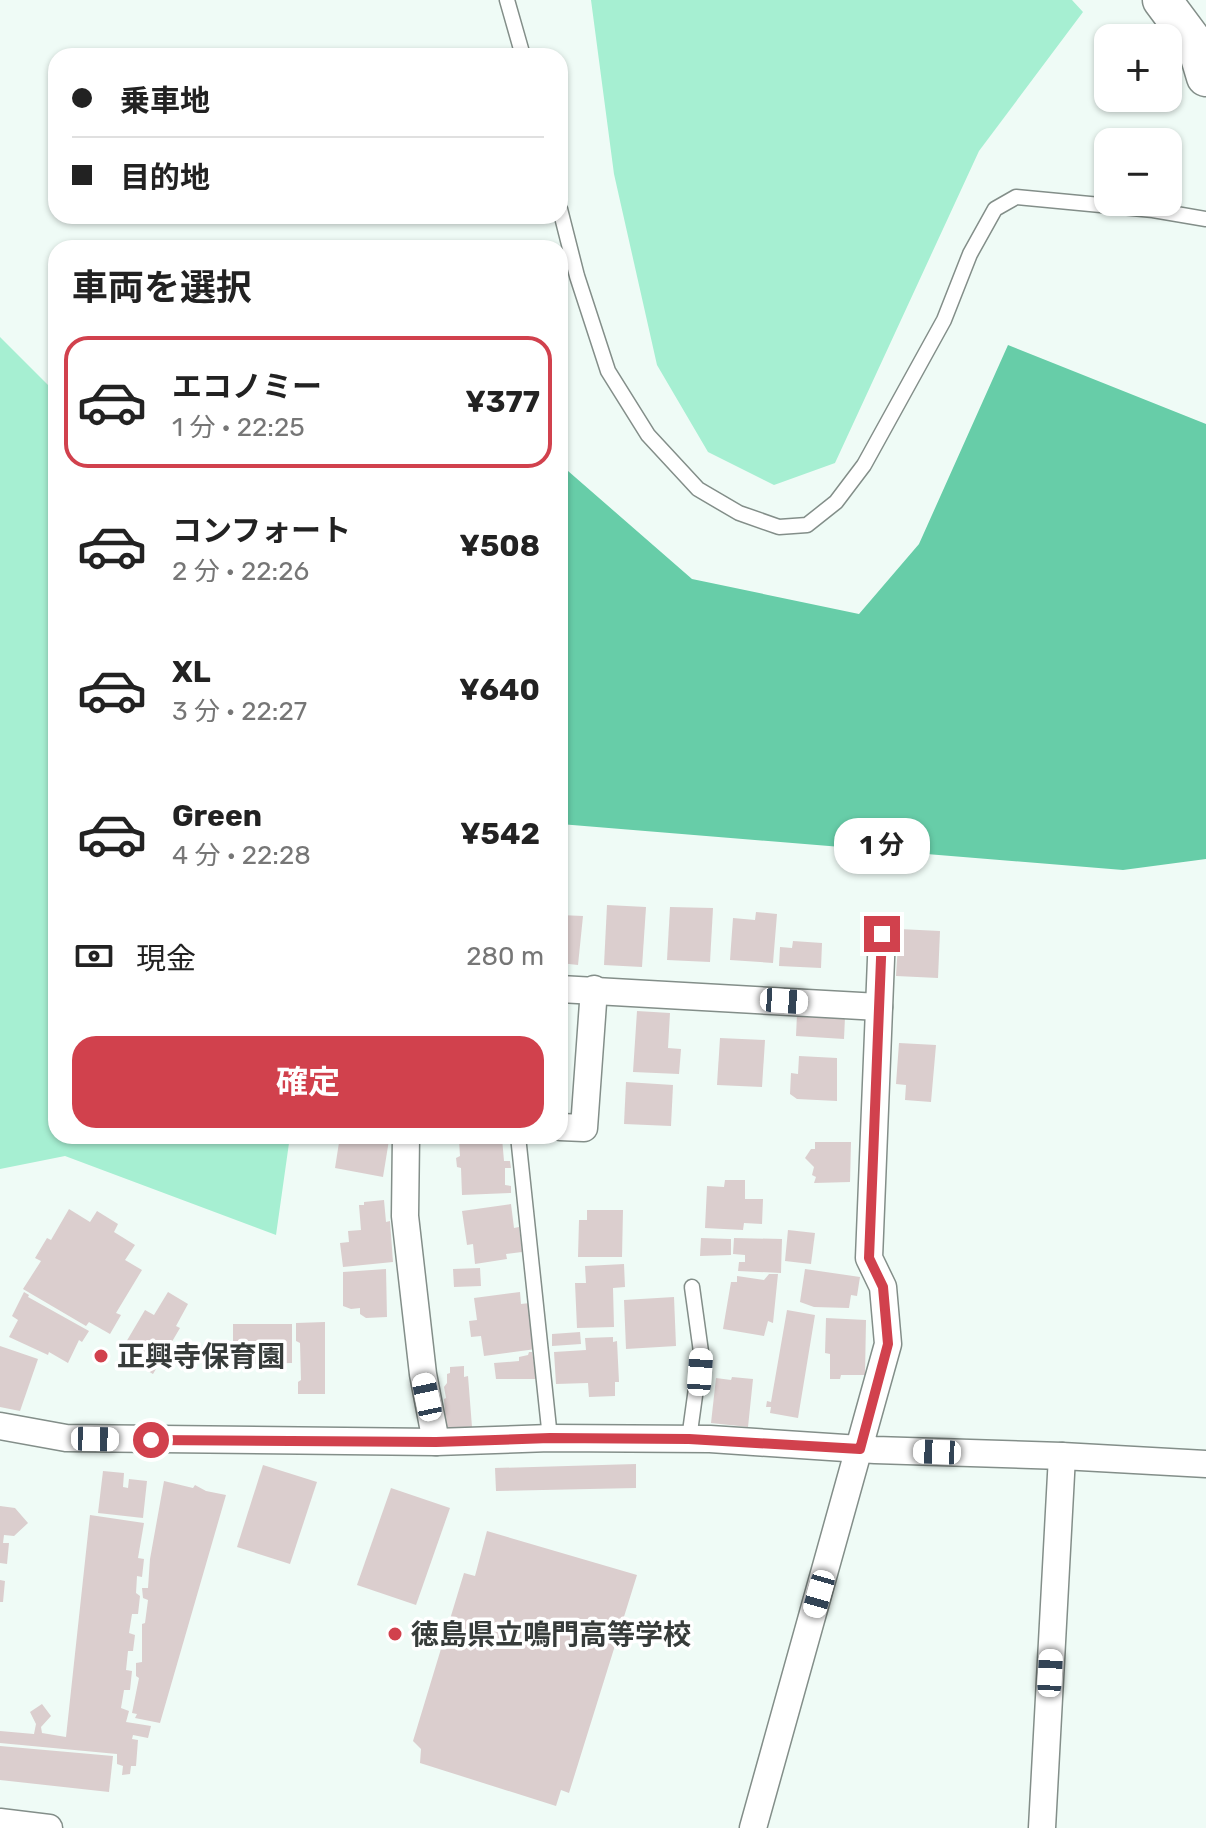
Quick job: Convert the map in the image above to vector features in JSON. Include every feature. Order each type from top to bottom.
[{"type":"street","points":[[1162,0],[1197,47],[1206,77]]},
{"type":"street","points":[[753,1828],[888,1344],[883,1287],[869,1258],[882,934]]},
{"type":"street","points":[[568,989],[879,1007]]},
{"type":"street","points":[[568,1127],[584,1128],[594,989]]},
{"type":"street","points":[[406,1144],[405,1216],[423,1374],[436,1442]]},
{"type":"street","points":[[0,1426],[66,1438],[436,1442],[550,1438],[689,1439],[1206,1464]]},
{"type":"street","points":[[1042,1828],[1062,1456]]},
{"type":"street","points":[[0,1822],[49,1828]]},
{"type":"lane","points":[[507,0],[521,48]]},
{"type":"lane","points":[[568,241],[608,371],[648,435],[698,489],[739,513],[779,527],[807,525],[836,502],[864,465],[944,320],[970,254],[995,209],[1016,197],[1206,219]]},
{"type":"lane","points":[[519,1144],[550,1438]]},
{"type":"lane","points":[[689,1439],[701,1352],[692,1287]]},
{"type":"shaded area","points":[[591,0],[1072,0],[1083,12],[979,151],[835,463],[774,485],[708,452],[657,365],[614,174]]},
{"type":"shaded area","points":[[0,337],[48,385],[48,1144],[289,1144],[276,1235],[65,1156],[0,1169]]},
{"type":"shaded area","points":[[1008,345],[1206,424],[1206,859],[1123,870],[568,825],[568,471],[692,579],[859,614],[919,544]]},
{"type":"building","points":[[607,905],[646,907],[642,967],[604,965]]},
{"type":"building","points":[[670,907],[713,908],[710,962],[667,960]]},
{"type":"building","points":[[756,912],[777,914],[773,963],[730,960],[733,918],[755,920]]},
{"type":"building","points":[[568,915],[583,916],[578,965],[568,964]]},
{"type":"building","points":[[899,929],[940,931],[938,978],[896,976]]},
{"type":"building","points":[[793,941],[822,943],[821,968],[779,966],[780,947],[792,948]]},
{"type":"building","points":[[637,1011],[670,1013],[668,1048],[681,1049],[679,1074],[633,1072]]},
{"type":"building","points":[[797,1014],[845,1017],[844,1039],[796,1036]]},
{"type":"building","points":[[720,1038],[765,1040],[762,1087],[717,1085]]},
{"type":"building","points":[[899,1043],[936,1045],[931,1102],[905,1100],[906,1085],[896,1084]]},
{"type":"building","points":[[799,1056],[837,1058],[837,1101],[797,1099],[790,1094],[791,1073],[798,1074]]},
{"type":"building","points":[[626,1082],[673,1085],[671,1126],[624,1124]]},
{"type":"building","points":[[815,1142],[851,1142],[850,1182],[814,1183],[814,1167],[805,1158],[811,1149],[815,1149]]},
{"type":"building","points":[[339,1144],[388,1144],[383,1177],[335,1168]]},
{"type":"building","points":[[459,1144],[503,1144],[504,1161],[510,1161],[511,1168],[505,1168],[505,1185],[511,1186],[511,1193],[462,1195],[461,1168],[457,1167],[456,1158],[460,1156]]},
{"type":"building","points":[[725,1180],[745,1180],[745,1199],[763,1199],[762,1224],[744,1223],[743,1230],[705,1228],[707,1186],[724,1187]]},
{"type":"building","points":[[384,1200],[386,1222],[390,1221],[393,1262],[343,1267],[340,1243],[349,1242],[348,1231],[361,1230],[359,1205]]},
{"type":"building","points":[[511,1204],[514,1228],[519,1227],[522,1252],[506,1254],[507,1259],[475,1264],[473,1244],[467,1245],[462,1211]]},
{"type":"building","points":[[69,1209],[90,1222],[97,1211],[118,1224],[114,1232],[135,1245],[125,1260],[142,1270],[116,1313],[121,1315],[110,1334],[89,1322],[86,1326],[23,1289],[41,1261],[35,1258],[47,1238],[51,1240]]},
{"type":"building","points":[[587,1210],[623,1210],[622,1257],[578,1257],[579,1220],[587,1220]]},
{"type":"building","points":[[788,1230],[815,1233],[811,1264],[785,1261]]},
{"type":"building","points":[[701,1238],[731,1239],[731,1255],[700,1256]]},
{"type":"building","points":[[734,1238],[782,1239],[781,1273],[738,1271],[739,1262],[745,1262],[745,1255],[733,1254]]},
{"type":"building","points":[[624,1264],[625,1287],[613,1288],[614,1327],[577,1328],[575,1283],[586,1283],[585,1266]]},
{"type":"building","points":[[480,1268],[481,1286],[454,1287],[453,1269]]},
{"type":"building","points":[[386,1269],[387,1317],[366,1318],[360,1314],[360,1308],[343,1306],[343,1272]]},
{"type":"building","points":[[805,1269],[860,1277],[857,1296],[851,1295],[849,1308],[814,1307],[800,1302]]},
{"type":"building","points":[[769,1274],[778,1274],[773,1323],[768,1321],[764,1336],[723,1329],[731,1282],[737,1282],[737,1276],[764,1280]]},
{"type":"building","points":[[24,1292],[89,1331],[82,1342],[79,1340],[68,1363],[49,1352],[48,1355],[9,1337],[18,1320],[12,1316]]},
{"type":"building","points":[[168,1292],[188,1304],[176,1326],[180,1328],[153,1374],[119,1354],[145,1310],[154,1315]]},
{"type":"building","points":[[520,1292],[521,1304],[530,1303],[536,1349],[484,1356],[481,1336],[471,1337],[469,1321],[477,1320],[474,1298]]},
{"type":"building","points":[[674,1297],[676,1346],[626,1349],[624,1300]]},
{"type":"building","points":[[787,1310],[815,1315],[798,1418],[770,1413],[771,1407],[766,1407],[767,1401],[771,1402]]},
{"type":"building","points":[[826,1318],[866,1320],[865,1375],[841,1375],[840,1379],[830,1379],[830,1354],[825,1353]]},
{"type":"building","points":[[325,1322],[325,1394],[298,1394],[298,1382],[301,1380],[300,1343],[296,1341],[296,1323]]},
{"type":"building","points":[[233,1324],[292,1324],[292,1363],[233,1364]]},
{"type":"building","points":[[580,1332],[581,1344],[552,1346],[552,1334]]},
{"type":"building","points":[[613,1337],[613,1342],[617,1341],[619,1382],[615,1382],[615,1396],[589,1397],[588,1383],[556,1384],[554,1352],[586,1350],[585,1338]]},
{"type":"building","points":[[0,1346],[38,1359],[20,1411],[0,1407]]},
{"type":"building","points":[[532,1352],[537,1379],[496,1379],[494,1363],[519,1361],[519,1357]]},
{"type":"building","points":[[464,1366],[464,1377],[468,1376],[472,1427],[446,1429],[444,1387],[447,1374],[450,1367]]},
{"type":"building","points":[[732,1377],[753,1379],[748,1427],[711,1423],[716,1378],[731,1380]]},
{"type":"building","points":[[636,1464],[636,1488],[496,1491],[495,1468]]},
{"type":"building","points":[[263,1465],[317,1482],[290,1564],[237,1547]]},
{"type":"building","points":[[103,1471],[124,1473],[123,1487],[128,1488],[129,1479],[147,1481],[143,1518],[98,1513]]},
{"type":"building","points":[[164,1481],[193,1488],[195,1485],[226,1495],[160,1723],[135,1718],[137,1714],[132,1713],[139,1678],[136,1676],[136,1663],[142,1662],[142,1624],[145,1623],[148,1600],[143,1598],[142,1588],[148,1588]]},
{"type":"building","points":[[391,1488],[450,1508],[416,1605],[357,1585]]},
{"type":"building","points":[[0,1506],[15,1508],[28,1523],[14,1536],[4,1535],[3,1543],[9,1543],[7,1564],[0,1563]]},
{"type":"building","points":[[90,1515],[144,1523],[138,1558],[144,1559],[142,1577],[137,1576],[136,1593],[140,1596],[138,1614],[132,1614],[129,1633],[135,1635],[133,1651],[128,1651],[126,1670],[132,1671],[130,1690],[124,1690],[121,1708],[129,1711],[126,1722],[151,1726],[148,1738],[133,1735],[132,1739],[138,1740],[136,1766],[131,1766],[130,1774],[122,1775],[123,1766],[117,1764],[117,1754],[0,1743],[0,1731],[34,1734],[36,1724],[30,1712],[42,1704],[51,1716],[41,1727],[42,1733],[66,1737]]},
{"type":"building","points":[[487,1531],[637,1575],[569,1793],[561,1790],[556,1806],[420,1763],[421,1749],[413,1741],[464,1573],[475,1576]]},
{"type":"building","points":[[0,1580],[5,1581],[3,1602],[0,1602]]},
{"type":"building","points":[[0,1746],[113,1756],[109,1792],[0,1780]]},
{"type":"place","name":"正興寺保育園","points":[[101,1356]]},
{"type":"place","name":"徳島県立鳴門高等学校","points":[[395,1634]]},
{"type":"route","points":[[151,1440],[436,1442],[550,1438],[710,1439],[860,1449],[888,1344],[883,1287],[869,1258],[882,934]]}]
